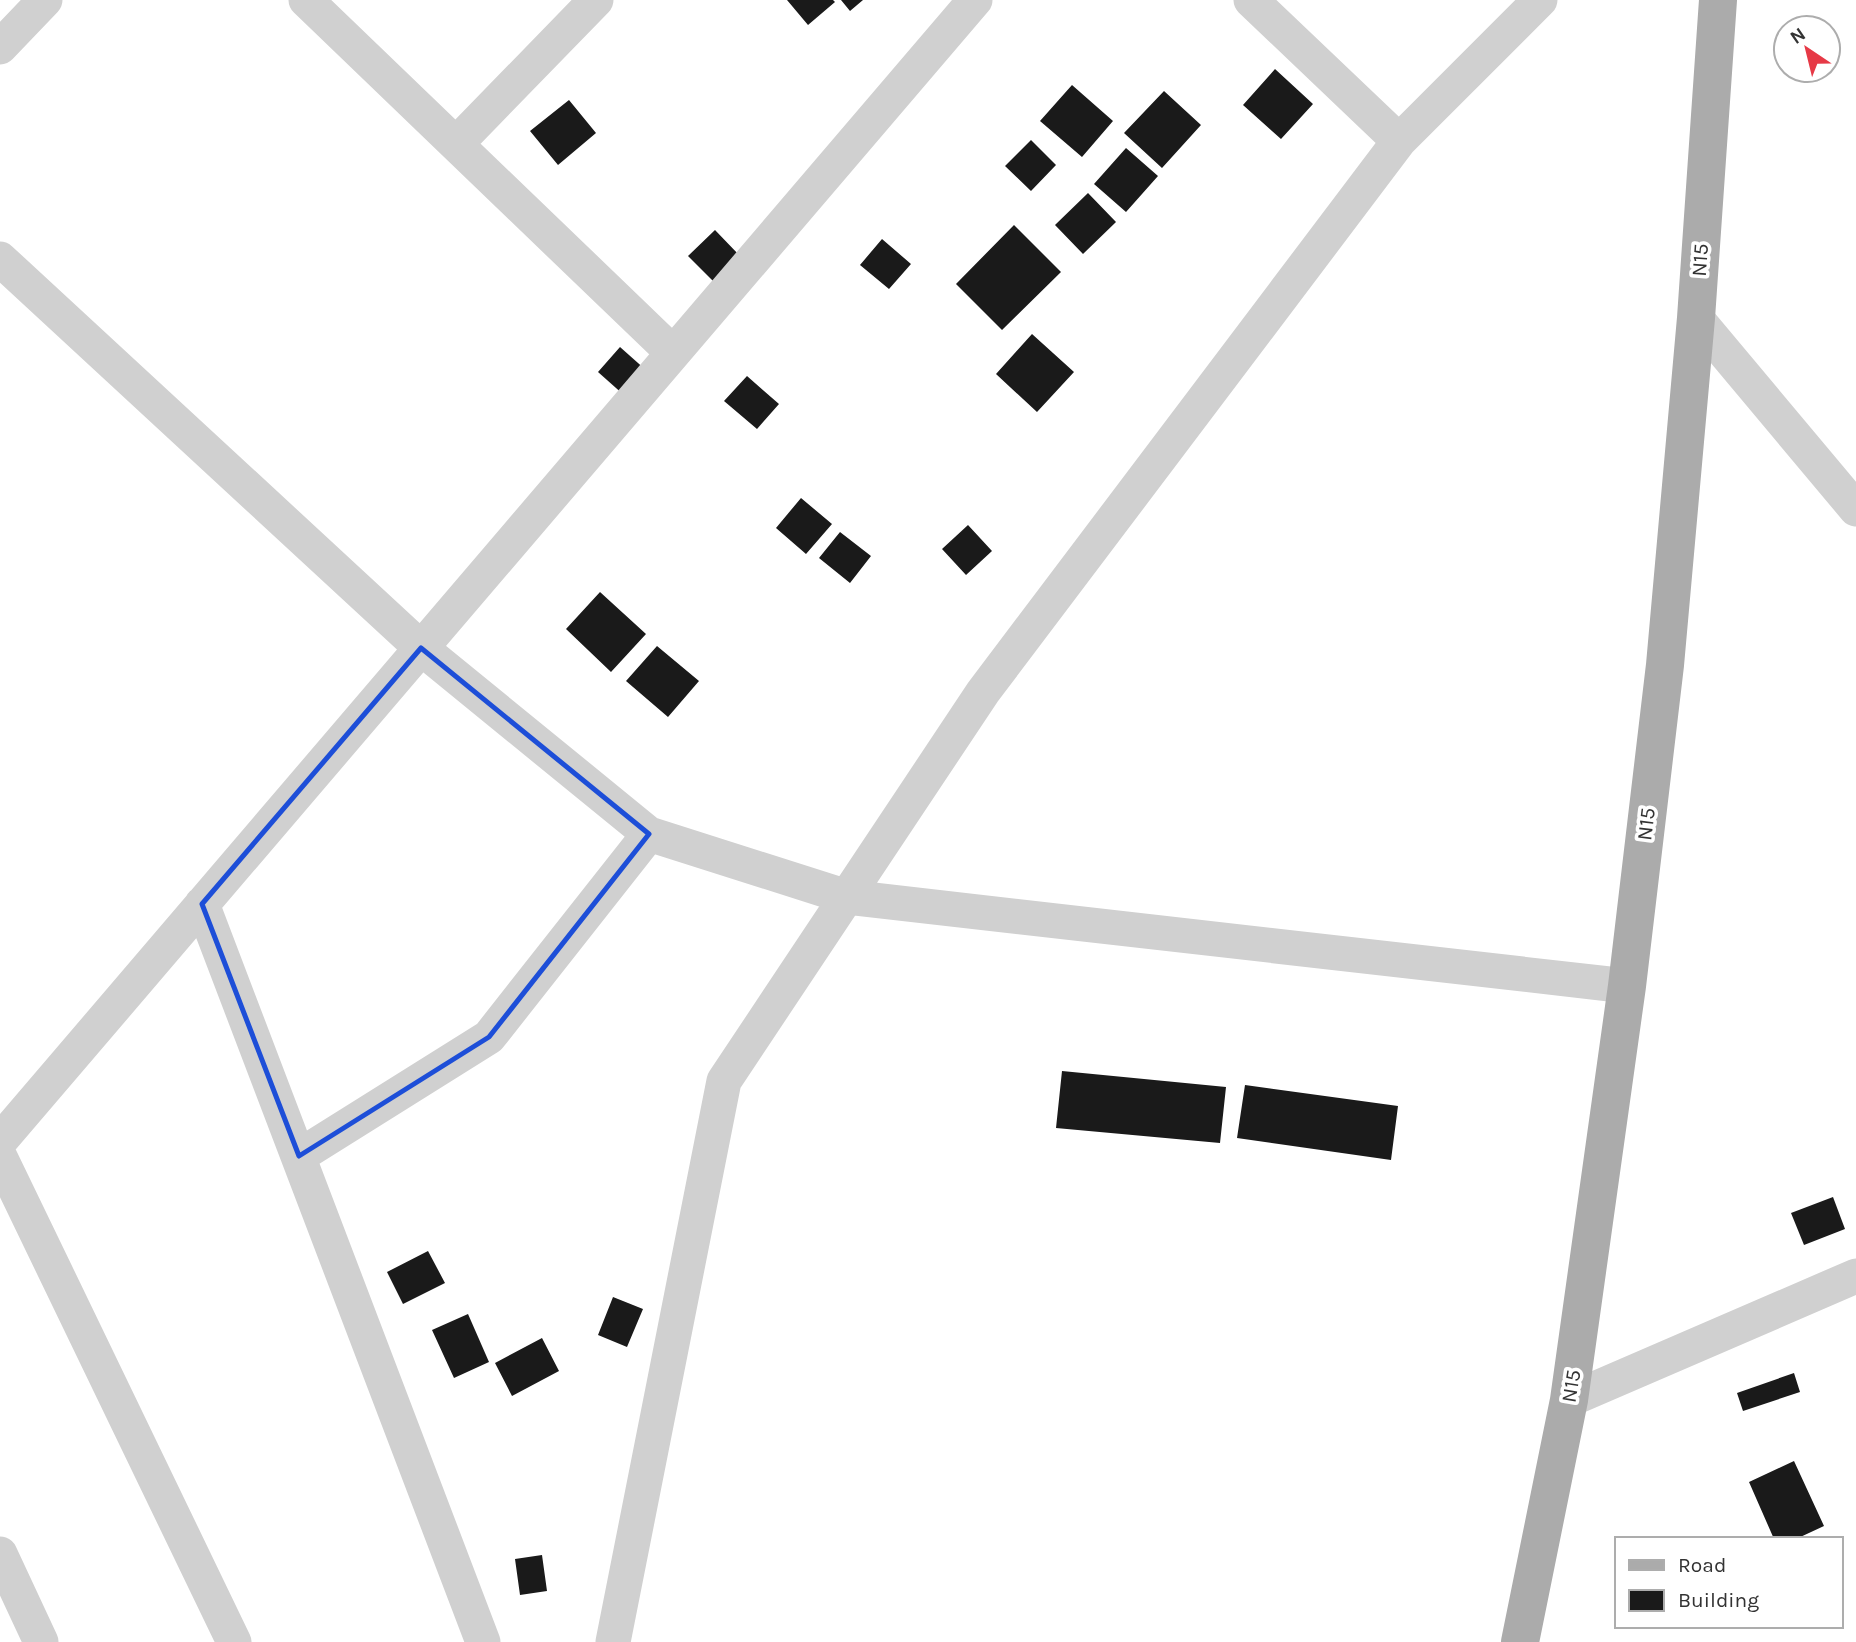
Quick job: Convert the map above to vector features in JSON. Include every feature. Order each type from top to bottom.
[{"type":"main road","name":"N15","points":[[1520,1642],[1569,1400],[1627,986],[1665,666],[1696,318],[1718,0]]},
{"type":"street","points":[[0,47],[45,0]]},
{"type":"street","points":[[306,0],[673,353]]},
{"type":"street","points":[[456,144],[596,0]]},
{"type":"street","points":[[0,1141],[975,0]]},
{"type":"street","points":[[1251,0],[1399,141]]},
{"type":"street","points":[[613,1642],[724,1081],[983,692],[1399,141],[1540,0]]},
{"type":"street","points":[[0,259],[421,648],[649,834],[847,897],[1627,986]]},
{"type":"street","points":[[1696,318],[1856,509]]},
{"type":"street","points":[[299,1156],[489,1037],[649,834]]},
{"type":"street","points":[[202,904],[483,1642]]},
{"type":"street","points":[[0,1157],[234,1642]]},
{"type":"street","points":[[1569,1400],[1856,1276]]},
{"type":"street","points":[[0,1554],[41,1642]]},
{"type":"highlighted area","points":[[421,648],[649,834],[489,1037],[299,1156],[202,904]]},
{"type":"building","points":[[787,0],[833,0],[835,2],[808,25]]},
{"type":"building","points":[[841,0],[863,0],[850,11]]},
{"type":"building","points":[[1275,69],[1313,104],[1281,139],[1243,105]]},
{"type":"building","points":[[1072,85],[1113,121],[1082,157],[1040,121]]},
{"type":"building","points":[[1164,91],[1201,125],[1162,168],[1124,133]]},
{"type":"building","points":[[569,100],[596,133],[558,165],[530,131]]},
{"type":"building","points":[[1031,140],[1056,165],[1031,191],[1005,166]]},
{"type":"building","points":[[1126,148],[1158,176],[1126,212],[1094,184]]},
{"type":"building","points":[[1088,193],[1116,222],[1083,254],[1055,225]]},
{"type":"building","points":[[1014,225],[1061,272],[1002,330],[956,284]]},
{"type":"building","points":[[715,230],[740,256],[714,282],[688,256]]},
{"type":"building","points":[[882,239],[911,264],[889,289],[860,265]]},
{"type":"building","points":[[1032,334],[1074,372],[1037,412],[996,374]]},
{"type":"building","points":[[620,347],[647,371],[625,396],[598,372]]},
{"type":"building","points":[[747,376],[779,404],[757,429],[724,401]]},
{"type":"building","points":[[801,498],[832,524],[806,554],[776,528]]},
{"type":"building","points":[[968,525],[992,551],[966,575],[942,549]]},
{"type":"building","points":[[840,532],[871,556],[850,583],[819,558]]},
{"type":"building","points":[[600,592],[646,634],[611,672],[566,629]]},
{"type":"building","points":[[657,646],[699,681],[668,717],[626,681]]},
{"type":"building","points":[[1062,1071],[1226,1087],[1220,1143],[1056,1128]]},
{"type":"building","points":[[1245,1085],[1398,1106],[1391,1160],[1237,1138]]},
{"type":"building","points":[[1833,1197],[1845,1229],[1804,1245],[1791,1213]]},
{"type":"building","points":[[428,1251],[445,1283],[403,1304],[387,1272]]},
{"type":"building","points":[[613,1297],[643,1309],[627,1347],[598,1335]]},
{"type":"building","points":[[468,1314],[489,1362],[454,1378],[432,1330]]},
{"type":"building","points":[[542,1338],[559,1371],[512,1396],[495,1363]]},
{"type":"building","points":[[1794,1373],[1800,1392],[1743,1411],[1737,1393]]},
{"type":"building","points":[[1794,1461],[1824,1526],[1800,1537],[1773,1537],[1749,1482]]},
{"type":"building","points":[[542,1555],[547,1591],[520,1595],[515,1559]]}]
